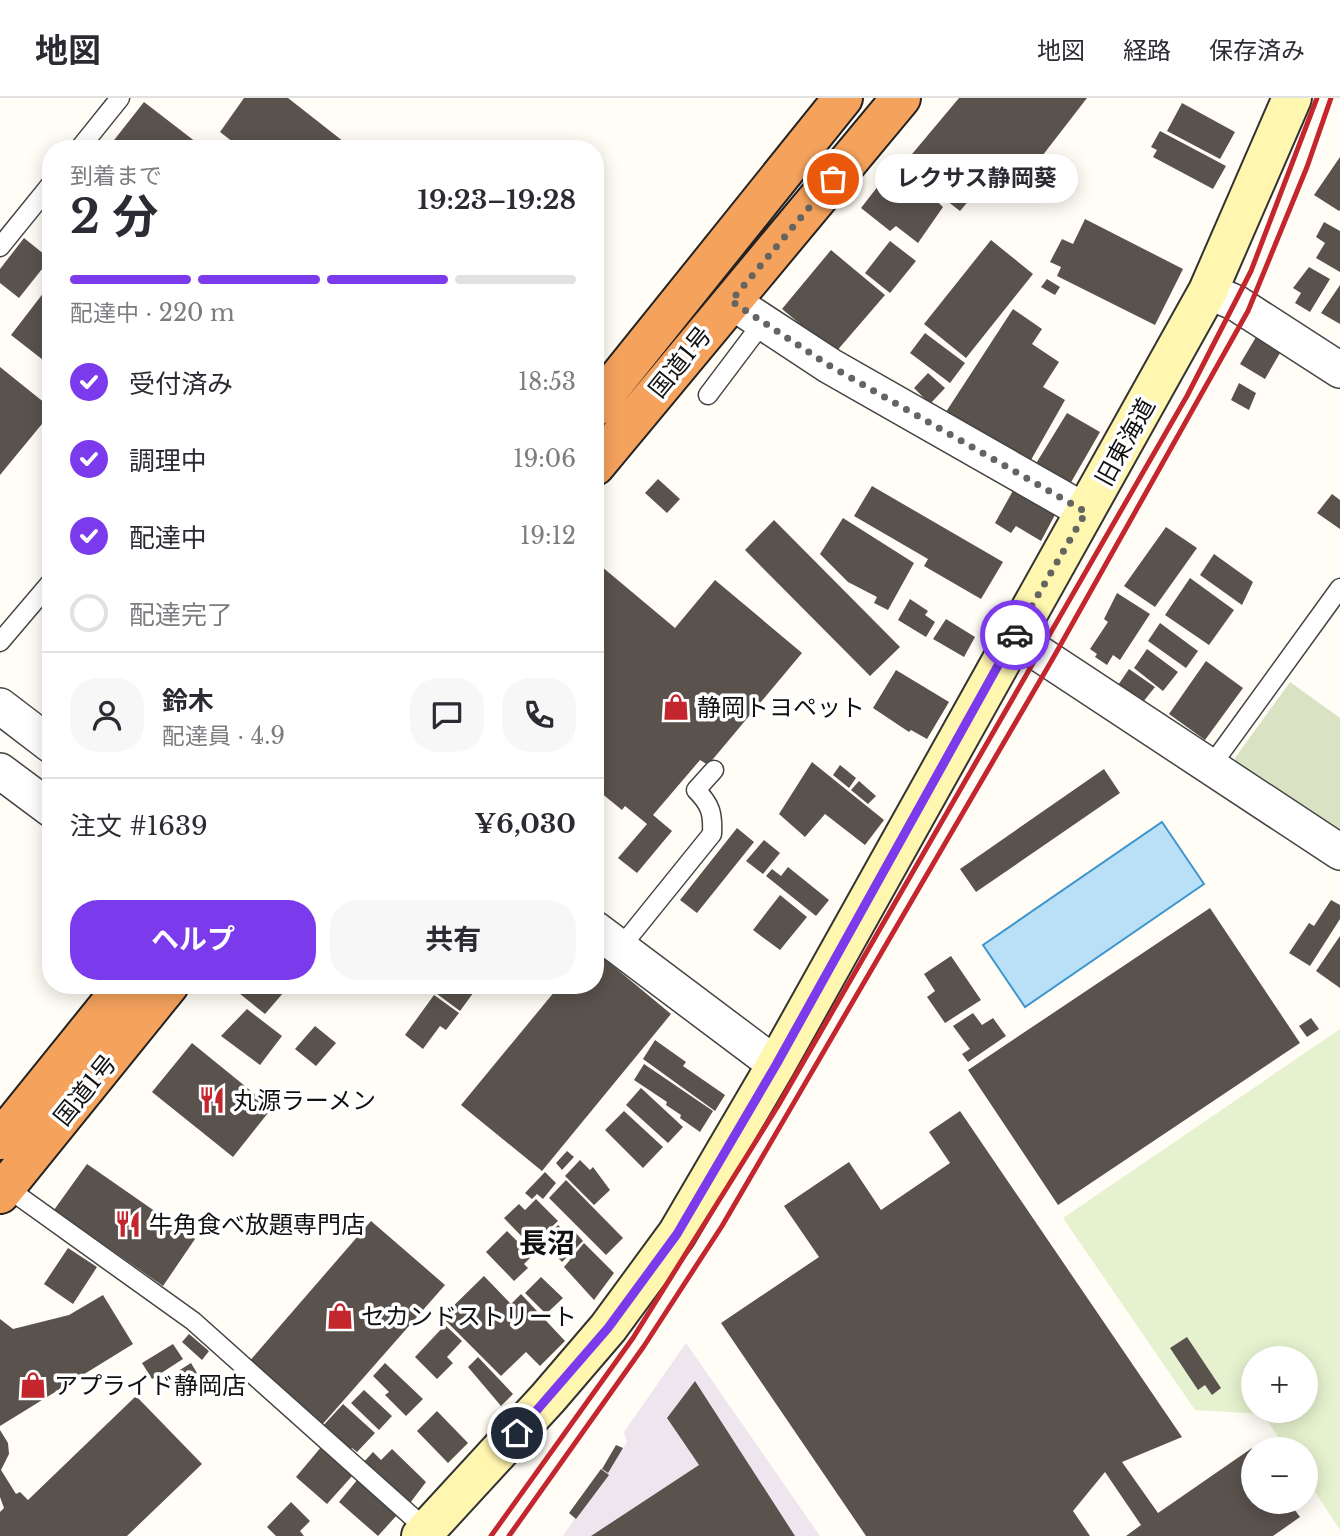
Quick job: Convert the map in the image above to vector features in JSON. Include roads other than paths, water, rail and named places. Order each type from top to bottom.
[{"type":"highway","name":"国道1号","points":[[604,396],[843,98]]},
{"type":"highway","name":"国道1号","points":[[604,455],[901,98]]},
{"type":"highway","name":"国道1号","points":[[0,1140],[118,994]]},
{"type":"highway","name":"国道1号","points":[[3,1190],[162,994]]},
{"type":"street","name":"旧東海道","points":[[424,1533],[548,1398],[608,1328],[677,1234],[776,1065],[1208,291],[1292,98]]},
{"type":"street","points":[[1208,291],[1236,303],[1340,370]]},
{"type":"street","points":[[731,301],[830,366],[1086,512]]},
{"type":"street","points":[[1014,638],[1340,852]]},
{"type":"street","points":[[0,706],[42,738]]},
{"type":"street","points":[[0,771],[42,802]]},
{"type":"street","points":[[607,938],[776,1065]]},
{"type":"lane","points":[[86,140],[120,98]]},
{"type":"lane","points":[[0,247],[42,195]]},
{"type":"lane","points":[[708,395],[763,322]]},
{"type":"lane","points":[[1211,766],[1340,588]]},
{"type":"lane","points":[[0,642],[42,593]]},
{"type":"lane","points":[[607,938],[712,834],[713,813],[707,801],[696,790],[714,770]]},
{"type":"lane","points":[[3,1190],[193,1321],[424,1533]]},
{"type":"water","points":[[1162,822],[1204,884],[1025,1007],[983,945]]},
{"type":"railway","points":[[491,1536],[633,1338],[778,1106],[1187,396],[1251,271],[1317,98]]},
{"type":"railway","points":[[509,1536],[644,1346],[722,1226],[1052,660],[1248,311],[1307,167],[1331,98]]},
{"type":"place","name":"レクサス静岡葵","points":[[833,179]]},
{"type":"place","name":"静岡トヨペット","points":[[676,707]]},
{"type":"place","name":"丸源ラーメン","points":[[212,1100]]},
{"type":"place","name":"牛角食べ放題専門店","points":[[128,1224]]},
{"type":"place","name":"セカンドストリート","points":[[340,1316]]},
{"type":"place","name":"アプライド静岡店","points":[[33,1385]]},
{"type":"district","name":"長沼","points":[[547,1243]]}]
